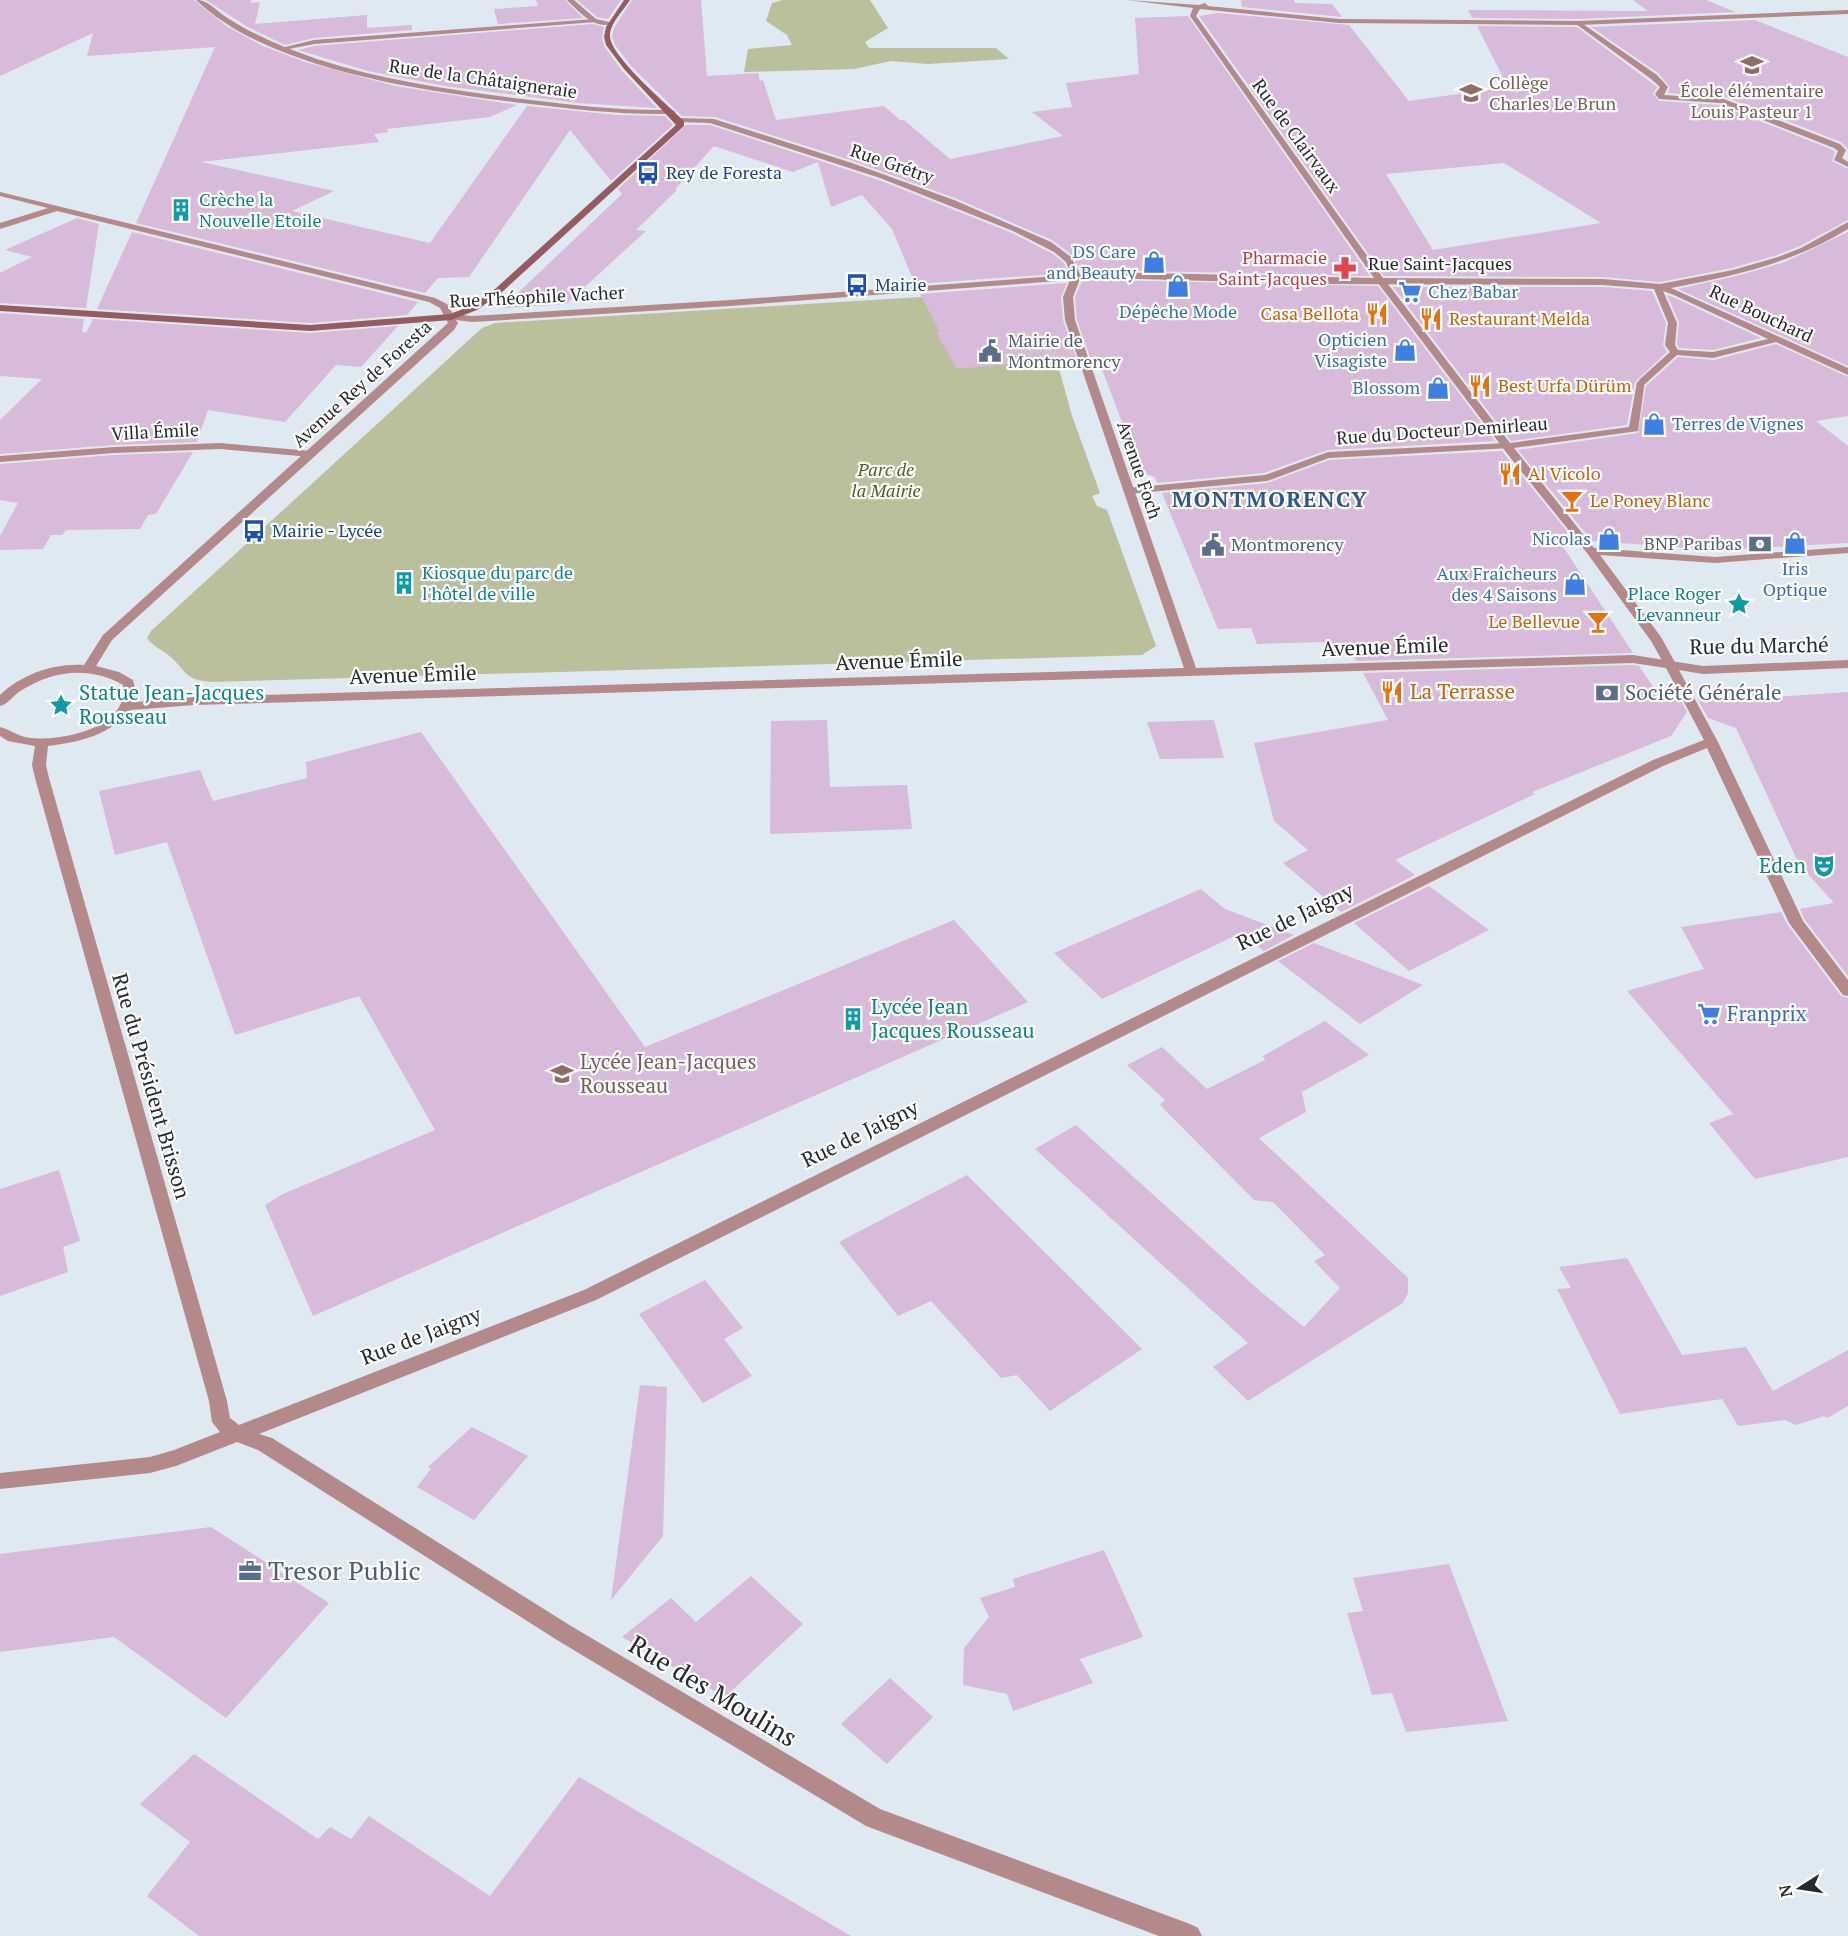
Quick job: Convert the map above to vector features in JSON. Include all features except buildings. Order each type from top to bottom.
[{"type":"main road","points":[[627,0],[611,23],[607,36],[611,49],[675,116]]},
{"type":"main road","name":"Avenue Rey de Foresta","points":[[451,317],[474,308],[498,291],[679,129],[681,125],[675,116]]},
{"type":"main road","name":"Rue Théophile Vacher","points":[[0,308],[290,328],[451,317]]},
{"type":"street","name":"Rue de la Châtaigneraie","points":[[199,0],[236,26],[284,48],[342,69],[416,88],[612,112],[675,116]]},
{"type":"street","points":[[570,0],[594,21]]},
{"type":"street","points":[[1130,0],[1339,21],[1578,23],[1848,12]]},
{"type":"street","points":[[1197,8],[1218,0]]},
{"type":"street","name":"Rue de Clairvaux","points":[[1197,8],[1193,16],[1381,281]]},
{"type":"street","points":[[284,48],[314,42],[594,21],[611,23]]},
{"type":"street","points":[[1578,23],[1654,77],[1664,87],[1659,94],[1662,97],[1721,101],[1837,146],[1842,150],[1842,154],[1837,158],[1848,165]]},
{"type":"street","name":"Rue Grétry","points":[[675,116],[719,124],[949,201],[1027,234],[1046,245],[1066,257],[1074,266],[1076,277]]},
{"type":"street","points":[[0,194],[432,300],[444,306],[451,317]]},
{"type":"street","points":[[0,226],[57,208]]},
{"type":"street","points":[[1774,340],[1743,350],[1704,356],[1675,352],[1670,345],[1674,336],[1674,326],[1658,291],[1660,287],[1770,264],[1823,243],[1848,225]]},
{"type":"street","name":"Rue Saint-Jacques","points":[[1076,277],[1103,274],[1212,280],[1568,281],[1660,287]]},
{"type":"street","name":"Rue Théophile Vacher","points":[[451,317],[472,319],[660,307],[1076,277]]},
{"type":"street","name":"Avenue Foch","points":[[1076,277],[1068,297],[1070,320],[1192,673]]},
{"type":"street","points":[[1381,281],[1507,446],[1591,551],[1657,640],[1711,742],[1796,923],[1848,991]]},
{"type":"street","name":"Rue Bouchard","points":[[1660,287],[1848,372]]},
{"type":"street","name":"Avenue Rey de Foresta","points":[[88,669],[107,638],[445,334],[452,326],[451,317]]},
{"type":"street","name":"Rue du Docteur Demirleau","points":[[1128,491],[1267,478],[1328,455],[1507,446],[1634,429],[1642,382],[1675,352]]},
{"type":"street","name":"Villa Émile","points":[[0,459],[114,450],[220,446],[311,454]]},
{"type":"street","points":[[1591,551],[1715,560],[1848,550]]},
{"type":"street","name":"Avenue Émile","points":[[128,706],[206,700],[1633,659],[1671,666]]},
{"type":"street","name":"Rue du Marché","points":[[1671,666],[1703,670],[1848,664]]},
{"type":"street","points":[[0,702],[6,694],[43,675],[88,669],[106,671],[120,676],[129,683],[131,695],[128,706],[111,722],[85,735],[64,741],[22,742],[7,737],[0,731]]},
{"type":"street","name":"Rue de Jaigny","points":[[0,1481],[150,1465],[176,1458],[590,1295],[1658,763],[1711,742]]},
{"type":"street","name":"Rue du Président Brisson","points":[[42,743],[39,765],[42,778],[218,1401],[221,1422],[237,1434]]},
{"type":"street","name":"Rue des Moulins","points":[[237,1434],[265,1444],[564,1633],[874,1818],[1190,1936]]},
{"type":"green space","points":[[783,0],[870,0],[888,28],[865,42],[869,48],[996,48],[1009,59],[928,64],[891,61],[854,69],[744,72],[748,49],[792,45],[787,35],[766,21],[772,3]]},
{"type":"green space","name":"Parc de la Mairie","points":[[921,297],[938,298],[1053,347],[1072,416],[1100,493],[1092,496],[1097,506],[1107,510],[1156,646],[1142,655],[211,682],[188,675],[173,659],[147,638],[151,631],[482,328],[495,323]]},
{"type":"place","name":"École élémentaire Louis Pasteur 1","points":[[1752,65]]},
{"type":"place","name":"Collège Charles Le Brun","points":[[1471,93]]},
{"type":"place","name":"Rey de Foresta","points":[[648,173]]},
{"type":"place","name":"Crèche la Nouvelle Etoile","points":[[181,210]]},
{"type":"place","name":"DS Care and Beauty","points":[[1154,262]]},
{"type":"place","name":"Pharmacie Saint-Jacques","points":[[1345,268]]},
{"type":"place","name":"Mairie","points":[[857,285]]},
{"type":"place","name":"Dépêche Mode","points":[[1178,286]]},
{"type":"place","name":"Chez Babar","points":[[1410,292]]},
{"type":"place","name":"Casa Bellota","points":[[1377,314]]},
{"type":"place","name":"Restaurant Melda","points":[[1431,319]]},
{"type":"place","name":"Opticien Visagiste","points":[[1405,350]]},
{"type":"place","name":"Mairie de Montmorency","points":[[990,351]]},
{"type":"place","name":"Best Urfa Dürüm","points":[[1480,386]]},
{"type":"place","name":"Blossom","points":[[1438,388]]},
{"type":"place","name":"Terres de Vignes","points":[[1654,424]]},
{"type":"place","name":"Al Vicolo","points":[[1510,474]]},
{"type":"place","name":"Le Poney Blanc","points":[[1572,501]]},
{"type":"place","name":"Mairie - Lycée","points":[[254,531]]},
{"type":"place","name":"Nicolas","points":[[1609,539]]},
{"type":"place","name":"Iris Optique","points":[[1795,543]]},
{"type":"place","name":"BNP Paribas","points":[[1760,544]]},
{"type":"place","name":"Montmorency","points":[[1213,545]]},
{"type":"place","name":"Kiosque du parc de l'hôtel de ville","points":[[404,583]]},
{"type":"place","name":"Aux Fraîcheurs des 4 Saisons","points":[[1575,584]]},
{"type":"place","name":"Place Roger Levanneur","points":[[1739,604]]},
{"type":"place","name":"Le Bellevue","points":[[1598,622]]},
{"type":"place","name":"La Terrasse","points":[[1392,692]]},
{"type":"place","name":"Société Générale","points":[[1607,693]]},
{"type":"place","name":"Statue Jean-Jacques Rousseau","points":[[61,705]]},
{"type":"place","name":"Eden","points":[[1824,866]]},
{"type":"place","name":"Franprix","points":[[1709,1014]]},
{"type":"place","name":"Lycée Jean Jacques Rousseau","points":[[853,1019]]},
{"type":"place","name":"Lycée Jean-Jacques Rousseau","points":[[562,1074]]},
{"type":"place","name":"Tresor Public","points":[[250,1571]]},
{"type":"district","name":"MONTMORENCY","points":[[1270,499]]}]
